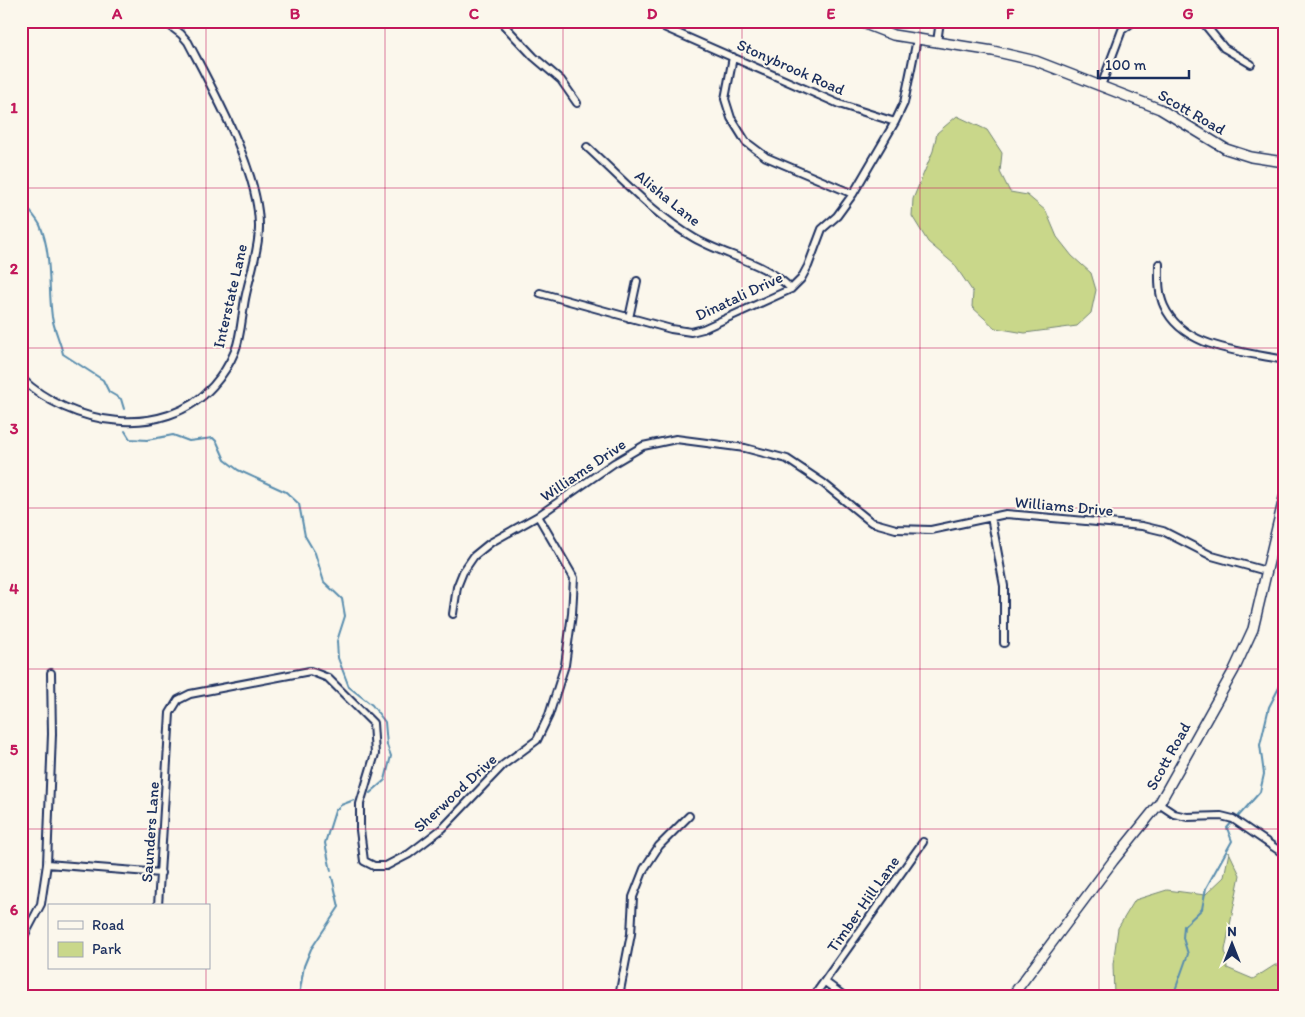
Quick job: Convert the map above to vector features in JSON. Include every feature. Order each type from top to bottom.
[{"type":"main road","name":"Scott Road","points":[[857,21],[886,33],[1023,57],[1169,114],[1226,149],[1251,157],[1284,162]]},
{"type":"main road","name":"Scott Road","points":[[1012,996],[1113,861],[1159,804],[1234,670],[1249,637],[1284,498]]},
{"type":"street","name":"Interstate Lane","points":[[21,378],[39,394],[68,410],[98,419],[134,421],[164,415],[194,402],[213,386],[235,351],[259,229],[251,179],[239,148],[188,42],[164,21]]},
{"type":"street","points":[[500,21],[534,57],[561,80],[577,104]]},
{"type":"street","name":"Stonybrook Road","points":[[650,21],[839,104],[895,122]]},
{"type":"street","points":[[937,42],[940,21]]},
{"type":"street","points":[[1101,86],[1122,30],[1134,21]]},
{"type":"street","points":[[1202,21],[1224,48],[1251,64]]},
{"type":"street","name":"Dinatali Drive","points":[[540,293],[629,318],[690,332],[703,329],[791,289],[801,279],[808,266],[822,229],[837,216],[853,194],[895,122],[904,103],[917,39]]},
{"type":"street","points":[[732,57],[725,99],[731,118],[746,142],[766,157],[853,194]]},
{"type":"street","name":"Alisha Lane","points":[[587,147],[678,227],[718,251],[775,274],[791,289]]},
{"type":"street","points":[[1159,264],[1160,291],[1163,305],[1172,321],[1184,333],[1200,341],[1284,360]]},
{"type":"street","points":[[629,318],[637,281]]},
{"type":"street","name":"Williams Drive","points":[[453,614],[457,587],[463,572],[474,556],[490,543],[538,516],[614,463],[644,446],[676,439],[745,448],[786,459],[823,483],[871,522],[896,529],[931,530],[991,517],[1025,515],[1142,526],[1163,531],[1212,556],[1266,571]]},
{"type":"street","name":"Sherwood Drive","points":[[168,759],[170,713],[178,700],[190,694],[310,671],[328,678],[373,723],[375,754],[360,804],[360,830],[364,861],[374,866],[386,866],[409,854],[444,828],[503,765],[537,740],[549,715],[565,665],[572,614],[574,578],[538,516]]},
{"type":"street","points":[[991,517],[1004,586],[1004,643]]},
{"type":"street","points":[[21,942],[41,904],[46,864],[51,756],[51,673]]},
{"type":"street","name":"Saunders Lane","points":[[158,904],[168,759]]},
{"type":"street","points":[[1159,804],[1174,814],[1187,817],[1221,816],[1236,820],[1284,854]]},
{"type":"street","points":[[618,996],[631,934],[633,896],[644,869],[659,846],[689,816]]},
{"type":"street","name":"Timber Hill Lane","points":[[814,996],[923,842]]},
{"type":"street","points":[[46,864],[161,872]]},
{"type":"street","points":[[825,982],[844,996]]},
{"type":"green space","points":[[957,116],[987,130],[1002,153],[1000,172],[1010,192],[1027,195],[1046,211],[1057,237],[1072,256],[1091,273],[1096,290],[1091,313],[1077,326],[1025,333],[995,328],[972,307],[973,292],[954,264],[928,242],[912,216],[913,199],[933,151],[937,133]]},
{"type":"green space","points":[[1229,852],[1240,875],[1225,950],[1227,968],[1253,979],[1275,965],[1284,965],[1284,996],[1114,996],[1113,964],[1118,928],[1135,900],[1167,890],[1205,895],[1224,877]]},
{"type":"waterway","points":[[21,196],[40,225],[44,236],[48,259],[52,317],[63,354],[103,380],[109,392],[121,399],[124,409]]},
{"type":"waterway","points":[[125,431],[130,439],[147,440],[173,435],[189,441],[213,438],[217,442],[225,460],[238,470],[286,492],[299,504],[305,536],[315,553],[324,582],[342,599],[345,616],[337,641],[338,658],[349,687],[372,705],[385,722],[387,745],[391,756],[385,780],[370,793]]},
{"type":"waterway","points":[[1236,819],[1260,792],[1264,774],[1260,745],[1269,707],[1284,678]]},
{"type":"waterway","points":[[331,871],[325,843],[335,811],[341,805],[354,800]]},
{"type":"waterway","points":[[1173,996],[1188,954],[1183,938],[1184,926],[1202,909],[1206,888],[1232,841],[1227,828],[1232,822]]},
{"type":"waterway","points":[[299,996],[304,966],[311,949],[339,907],[332,877]]}]
